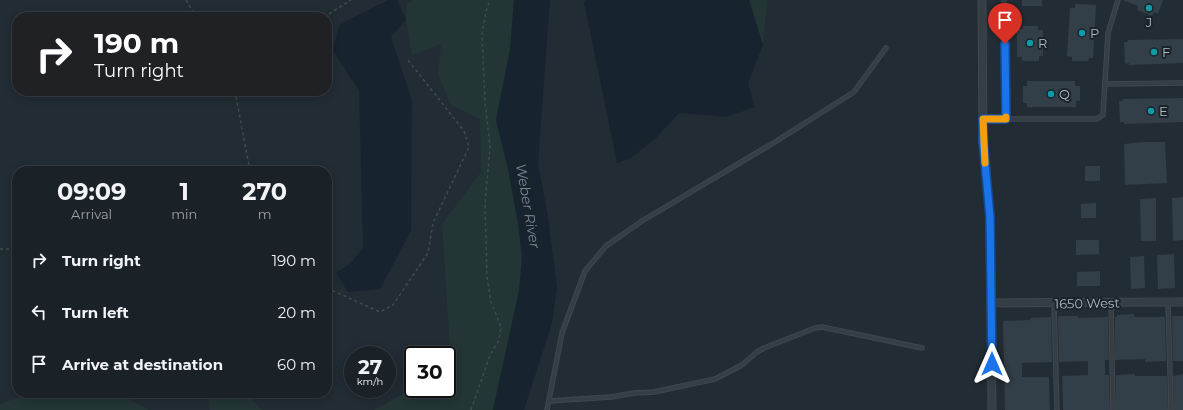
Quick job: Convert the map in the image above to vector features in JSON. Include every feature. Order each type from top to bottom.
[{"type":"street","points":[[982,0],[983,141],[990,217],[992,410]]},
{"type":"street","name":"1650 West","points":[[991,303],[1183,302]]},
{"type":"lane","points":[[1004,0],[1006,119]]},
{"type":"lane","points":[[983,119],[1097,119],[1103,115],[1108,33],[1118,0]]},
{"type":"lane","points":[[547,410],[562,333],[585,271],[606,246],[642,221],[775,142],[854,92],[886,48]]},
{"type":"lane","points":[[1105,84],[1183,83]]},
{"type":"lane","points":[[1111,302],[1113,410]]},
{"type":"lane","points":[[1168,302],[1171,410]]},
{"type":"lane","points":[[1054,303],[1057,410]]},
{"type":"lane","points":[[549,401],[611,397],[634,393],[654,392],[715,379],[742,364],[764,348],[815,328],[822,327],[922,348]]},
{"type":"path","points":[[186,0],[193,12]]},
{"type":"path","points":[[332,12],[351,0]]},
{"type":"path","points":[[471,410],[490,355],[499,340],[501,328],[491,302],[488,283],[485,204],[490,147],[485,102],[482,34],[486,11],[490,0]]},
{"type":"path","points":[[332,290],[380,312],[392,305],[428,253],[433,222],[468,147],[464,131],[408,60]]},
{"type":"path","points":[[237,96],[249,166]]},
{"type":"path","points":[[0,249],[12,249]]},
{"type":"shaded area","points":[[414,0],[514,0],[510,50],[496,120],[508,169],[518,223],[522,258],[519,291],[493,410],[374,410],[404,393],[404,398],[456,398],[456,346],[450,346],[442,224],[481,172],[480,119],[451,105],[438,75],[441,44],[412,56],[406,20],[407,4]]},
{"type":"shaded area","points":[[749,0],[767,0],[763,45]]},
{"type":"shaded area","points":[[16,398],[127,398],[149,410],[0,410],[0,404]]},
{"type":"shaded area","points":[[209,398],[250,398],[262,410],[210,410]]},
{"type":"water","points":[[388,0],[397,0],[406,20],[391,37],[412,100],[411,231],[380,289],[348,292],[336,273],[351,263],[363,247],[359,91],[333,50],[339,25]]},
{"type":"water","name":"Weber River","points":[[514,0],[550,0],[538,163],[548,217],[557,287],[552,323],[524,410],[493,410],[519,291],[522,258],[518,223],[508,169],[496,120],[510,50]]},
{"type":"water","points":[[586,0],[749,0],[763,45],[748,83],[755,107],[726,117],[679,113],[657,137],[631,158],[617,163],[584,2]]},
{"type":"building","points":[[1022,0],[1042,0],[1042,6],[1022,6]]},
{"type":"building","name":"J","points":[[1123,0],[1163,0],[1158,14],[1154,12],[1152,16],[1137,10],[1138,6]]},
{"type":"building","name":"P","points":[[1075,4],[1096,5],[1093,58],[1089,58],[1088,61],[1072,61],[1072,57],[1067,56],[1070,8],[1075,8]]},
{"type":"building","name":"R","points":[[1023,26],[1038,26],[1038,30],[1043,30],[1043,56],[1039,56],[1039,61],[1022,61],[1022,57],[1017,57],[1017,29],[1023,29]]},
{"type":"building","name":"F","points":[[1183,39],[1183,63],[1125,64],[1124,42],[1128,42],[1128,40]]},
{"type":"building","name":"Q","points":[[1027,81],[1075,81],[1075,86],[1080,86],[1080,101],[1076,101],[1076,107],[1027,107],[1027,103],[1023,103],[1023,86],[1027,86]]},
{"type":"building","name":"E","points":[[1183,98],[1183,122],[1124,124],[1124,122],[1120,122],[1119,101],[1123,101],[1123,99]]},
{"type":"building","points":[[1165,142],[1167,183],[1125,185],[1124,144]]},
{"type":"building","points":[[1085,166],[1100,166],[1100,181],[1085,181]]},
{"type":"building","points":[[1183,197],[1183,240],[1173,241],[1172,198]]},
{"type":"building","points":[[1156,198],[1156,241],[1141,241],[1140,199]]},
{"type":"building","points":[[1096,203],[1096,218],[1081,218],[1081,204]]},
{"type":"building","points":[[1076,240],[1099,240],[1099,254],[1076,255]]},
{"type":"building","points":[[1174,254],[1175,288],[1158,289],[1157,255]]},
{"type":"building","points":[[1144,256],[1145,288],[1131,289],[1130,257]]},
{"type":"building","points":[[1100,271],[1100,286],[1077,286],[1077,272]]},
{"type":"building","points":[[1134,314],[1134,317],[1165,317],[1166,361],[1145,362],[1145,359],[1115,360],[1115,317],[1117,317],[1117,315]]},
{"type":"building","points":[[1078,316],[1078,318],[1108,317],[1109,360],[1105,360],[1105,375],[1109,375],[1110,410],[1063,410],[1062,376],[1088,375],[1088,361],[1059,362],[1058,317]]},
{"type":"building","points":[[1183,316],[1183,361],[1173,361],[1172,317]]},
{"type":"building","points":[[1051,317],[1052,362],[1022,363],[1022,377],[1049,377],[1050,410],[1005,410],[1003,321],[1030,320],[1030,318]]},
{"type":"building","points":[[1135,374],[1135,376],[1167,376],[1168,410],[1116,410],[1116,375]]},
{"type":"building","points":[[1183,374],[1183,410],[1174,410],[1173,376]]},
{"type":"slow traffic","points":[[985,163],[983,119],[1006,119],[1006,117]]},
{"type":"place","name":"J","points":[[1149,8]]},
{"type":"place","name":"P","points":[[1082,33]]},
{"type":"place","name":"R","points":[[1030,43]]},
{"type":"place","name":"F","points":[[1154,52]]},
{"type":"place","name":"Q","points":[[1051,94]]},
{"type":"place","name":"E","points":[[1151,111]]},
{"type":"route","points":[[992,364],[990,217],[983,141],[983,119],[1006,119],[1005,44]]}]
